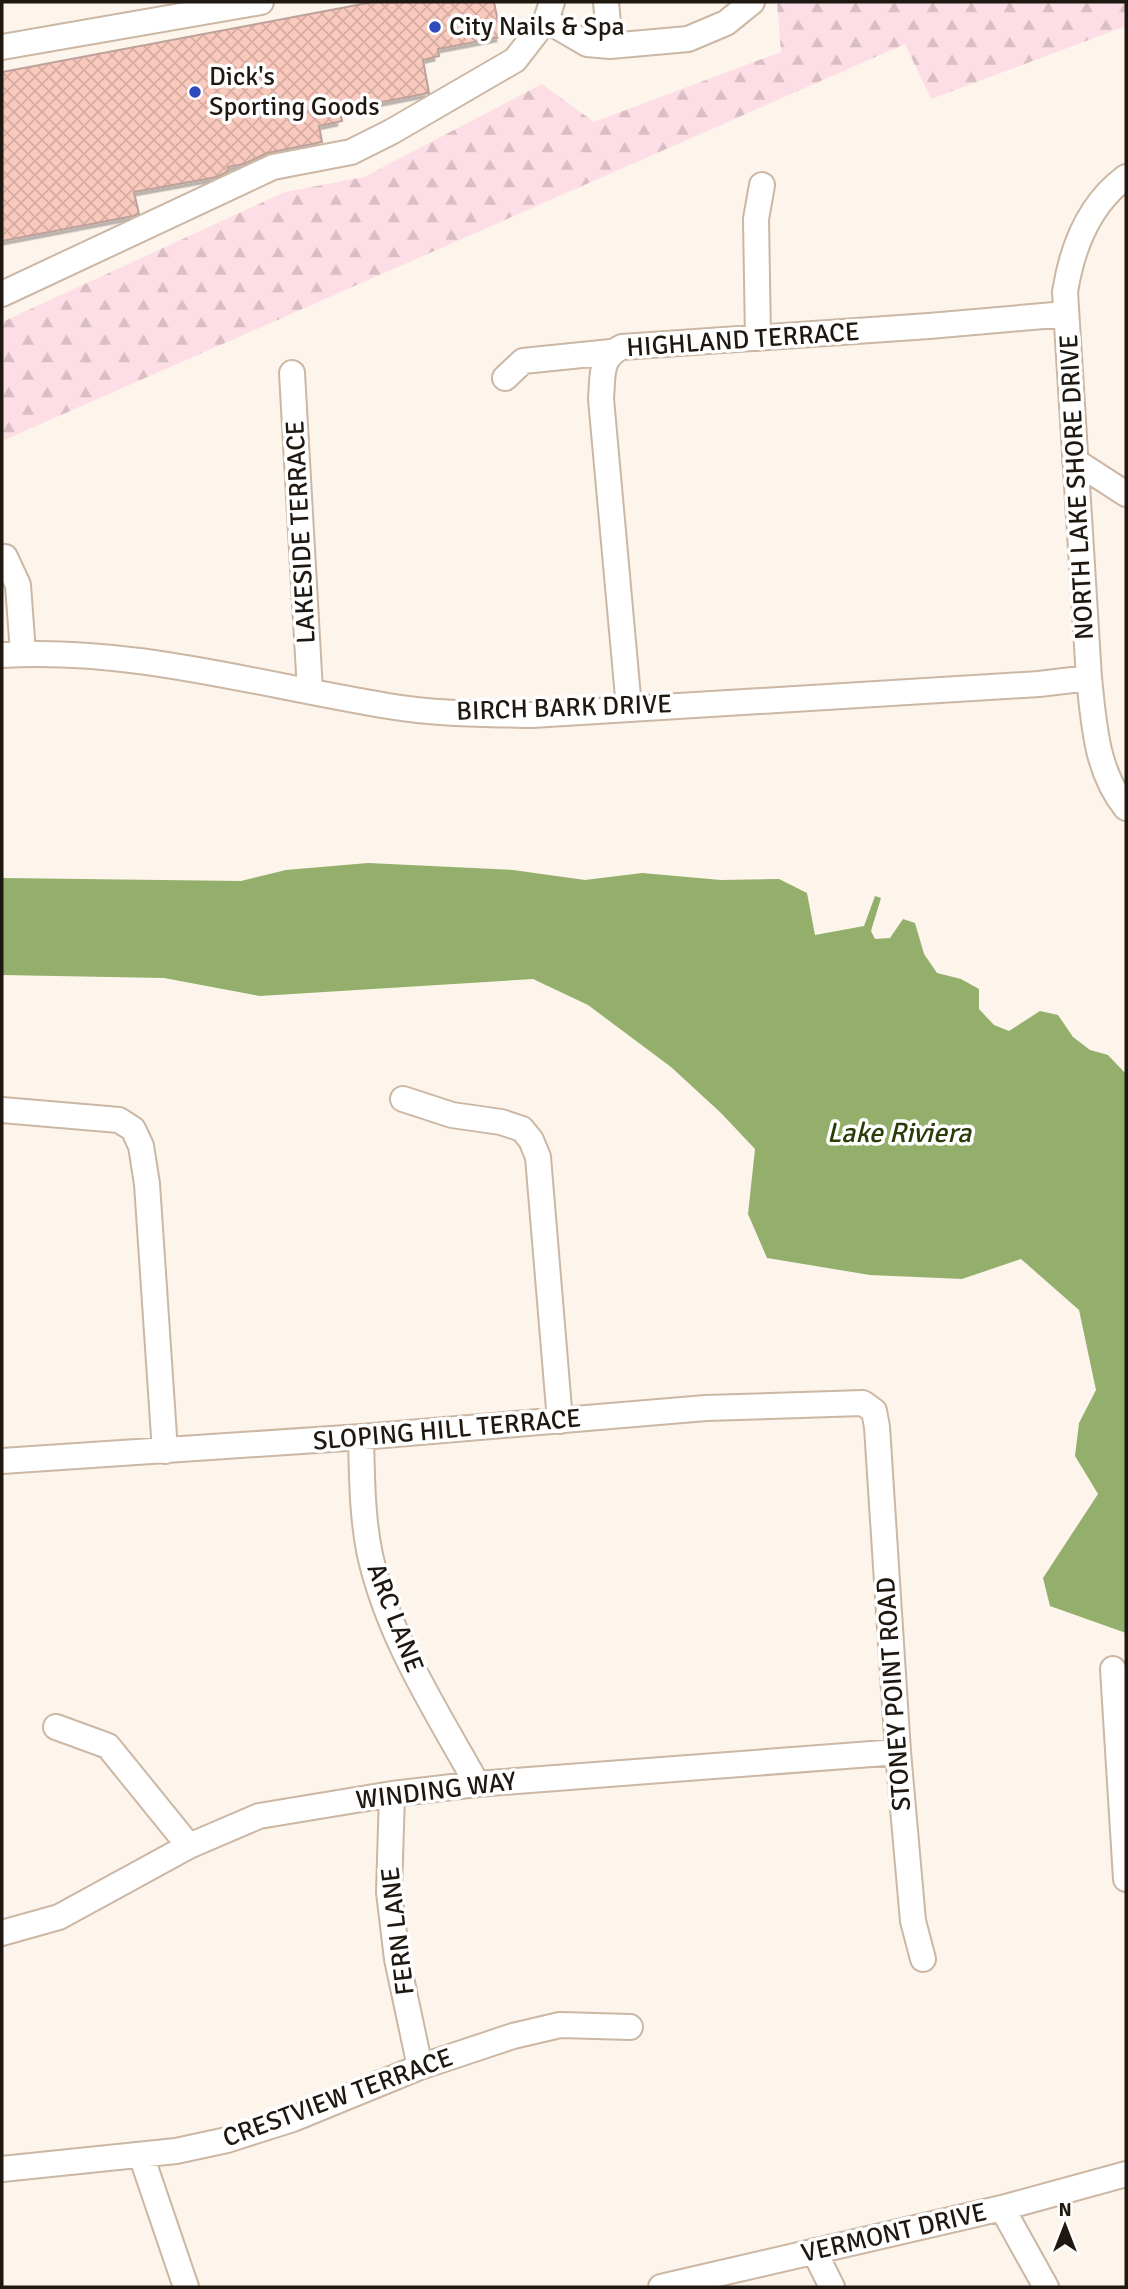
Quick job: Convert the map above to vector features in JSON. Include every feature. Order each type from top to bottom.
[{"type":"street","points":[[2,47],[261,2]]},
{"type":"street","points":[[606,2],[610,46]]},
{"type":"street","points":[[2,293],[273,167],[352,152],[391,132],[515,60],[549,11],[587,44],[610,46],[688,38],[726,23],[752,2]]},
{"type":"street","name":"NORTH LAKE SHORE DRIVE","points":[[1126,177],[1093,211],[1070,261],[1065,292],[1088,678],[1095,738],[1106,778],[1126,808]]},
{"type":"street","points":[[758,338],[756,219],[762,185]]},
{"type":"street","name":"HIGHLAND TERRACE","points":[[629,708],[601,399],[604,366],[611,352],[622,347],[929,327],[1066,314]]},
{"type":"street","points":[[505,378],[523,362],[611,352]]},
{"type":"street","name":"LAKESIDE TERRACE","points":[[292,373],[310,691]]},
{"type":"street","points":[[1074,461],[1126,494]]},
{"type":"street","points":[[5,557],[18,585],[12,654]]},
{"type":"street","name":"BIRCH BARK DRIVE","points":[[12,654],[101,655],[209,671],[389,706],[447,713],[532,715],[1039,684],[1088,678]]},
{"type":"street","points":[[403,1099],[452,1115],[500,1122],[522,1129],[531,1140],[538,1157],[560,1420]]},
{"type":"street","points":[[2,1110],[119,1119],[133,1129],[141,1146],[147,1184],[165,1451]]},
{"type":"street","name":"SLOPING HILL TERRACE","points":[[2,1461],[361,1437],[706,1408],[863,1403],[874,1411],[877,1427]]},
{"type":"street","name":"STONEY POINT ROAD","points":[[877,1427],[898,1752],[913,1921],[923,1959]]},
{"type":"street","name":"ARC LANE","points":[[361,1437],[363,1499],[370,1556],[388,1611],[402,1651],[477,1784]]},
{"type":"street","points":[[1113,1669],[1126,1879]]},
{"type":"street","points":[[56,1727],[108,1746],[189,1846]]},
{"type":"street","name":"WINDING WAY","points":[[2,1933],[59,1917],[189,1846],[259,1816],[392,1794],[477,1784],[898,1752]]},
{"type":"street","name":"FERN LANE","points":[[392,1794],[389,1892],[397,1959],[420,2067]]},
{"type":"street","name":"CRESTVIEW TERRACE","points":[[2,2169],[176,2151],[227,2140],[293,2119],[420,2067],[513,2036],[560,2025],[630,2027]]},
{"type":"street","points":[[141,2155],[186,2287]]},
{"type":"street","name":"VERMONT DRIVE","points":[[661,2287],[1002,2208],[1126,2174]]},
{"type":"street","points":[[1002,2208],[1046,2287]]},
{"type":"street","points":[[814,2252],[832,2287]]},
{"type":"green space","points":[[777,2],[1126,2],[1126,26],[931,99],[905,44],[2,441],[2,322],[285,192],[364,177],[542,84],[594,122],[781,52]]},
{"type":"water","name":"Lake Riviera","points":[[368,863],[513,870],[585,880],[642,873],[721,880],[779,879],[807,893],[815,935],[864,926],[875,896],[881,898],[871,931],[875,939],[890,938],[903,919],[915,923],[924,954],[937,973],[961,979],[979,989],[979,1009],[994,1025],[1009,1031],[1040,1011],[1058,1015],[1073,1037],[1090,1050],[1108,1055],[1126,1074],[1126,1633],[1050,1606],[1043,1578],[1098,1494],[1075,1456],[1079,1423],[1096,1390],[1079,1310],[1021,1259],[962,1279],[870,1275],[767,1258],[748,1214],[755,1149],[671,1067],[588,1005],[533,979],[260,996],[164,978],[2,975],[2,878],[241,881],[286,870]]},
{"type":"building","points":[[373,2],[494,2],[501,37],[438,49],[439,56],[423,60],[429,93],[340,110],[342,121],[319,126],[322,142],[267,153],[244,164],[228,167],[229,171],[217,177],[134,192],[139,214],[133,216],[2,241],[2,72]]},
{"type":"place","name":"City Nails & Spa","points":[[435,27]]},
{"type":"place","name":"Dick's Sporting Goods","points":[[195,92]]}]
